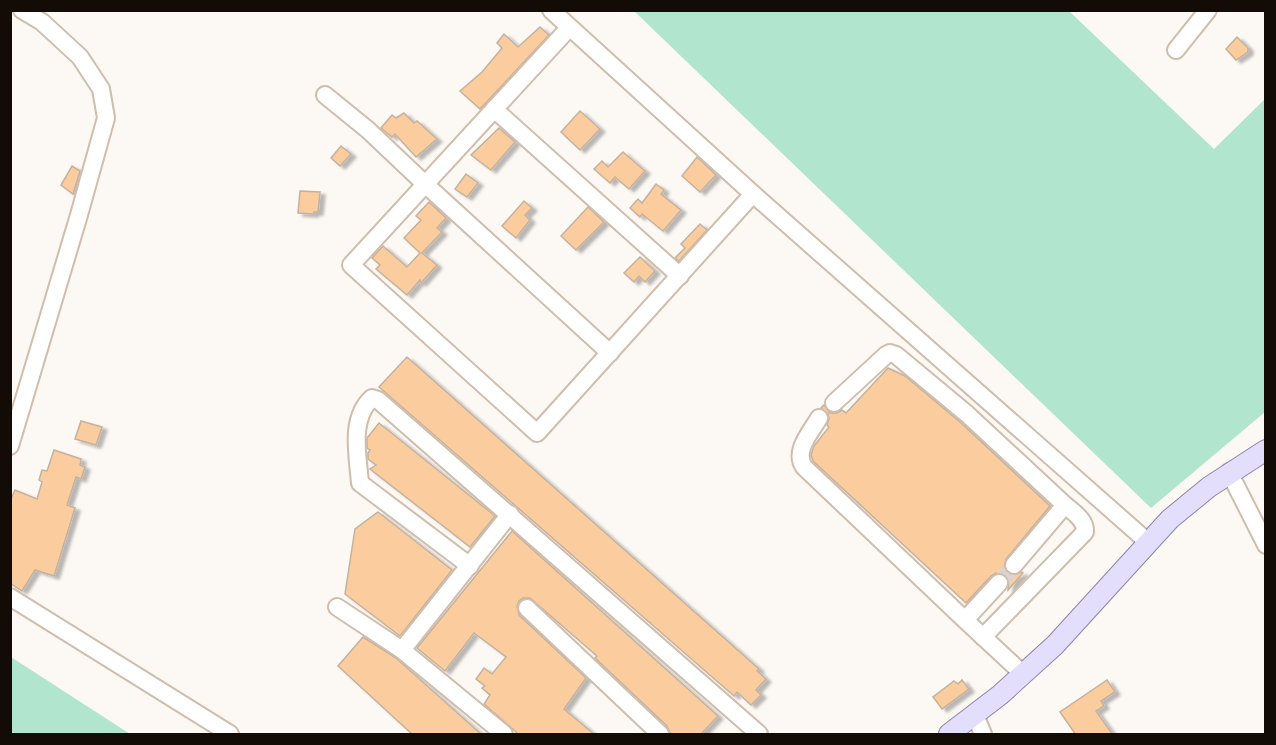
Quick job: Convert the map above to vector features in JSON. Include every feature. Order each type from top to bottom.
[{"type":"main road","points":[[949,735],[1055,645],[1189,501],[1229,472],[1266,450]]},
{"type":"street","points":[[10,446],[76,227],[106,118],[101,89],[80,57],[42,22],[22,10]]},
{"type":"street","points":[[551,10],[753,194],[1149,543]]},
{"type":"street","points":[[1176,50],[1208,10]]},
{"type":"street","points":[[569,28],[351,265],[537,433],[753,194]]},
{"type":"street","points":[[325,95],[368,130],[610,353]]},
{"type":"street","points":[[494,110],[680,276]]},
{"type":"street","points":[[834,403],[886,355],[890,353],[896,355],[967,414],[1086,526],[1085,532],[983,637]]},
{"type":"street","points":[[470,566],[360,483],[356,437],[367,403],[372,398],[378,400],[510,514],[759,735]]},
{"type":"street","points":[[819,418],[800,453],[804,467],[1023,674]]},
{"type":"street","points":[[1229,472],[1266,544]]},
{"type":"street","points":[[1014,566],[1065,505]]},
{"type":"street","points":[[402,650],[510,514]]},
{"type":"street","points":[[965,620],[999,582]]},
{"type":"street","points":[[10,597],[230,735]]},
{"type":"street","points":[[337,607],[402,650],[504,735]]},
{"type":"street","points":[[527,608],[660,735]]},
{"type":"street","points":[[975,715],[983,735]]},
{"type":"green space","points":[[634,11],[1069,11],[1214,149],[1265,99],[1265,412],[1151,508]]},
{"type":"green space","points":[[11,657],[130,734],[11,734]]},
{"type":"building","points":[[540,27],[549,35],[480,109],[460,91],[482,72],[502,48],[497,43],[504,34],[518,47]]},
{"type":"building","points":[[1237,37],[1248,48],[1248,52],[1236,60],[1226,49]]},
{"type":"building","points":[[580,111],[600,129],[580,150],[561,132]]},
{"type":"building","points":[[404,113],[437,139],[416,157],[395,134],[392,137],[381,128],[392,115],[396,118]]},
{"type":"building","points":[[499,128],[515,142],[491,170],[471,155]]},
{"type":"building","points":[[341,146],[351,154],[340,166],[331,158]]},
{"type":"building","points":[[623,152],[645,171],[629,189],[615,177],[610,183],[594,169],[602,161],[608,167]]},
{"type":"building","points":[[697,157],[716,175],[700,192],[682,176]]},
{"type":"building","points":[[72,166],[80,171],[73,194],[61,185]]},
{"type":"building","points":[[466,174],[478,183],[467,197],[455,189]]},
{"type":"building","points":[[656,184],[664,190],[661,194],[681,210],[663,231],[642,214],[640,217],[630,208],[638,199],[642,203]]},
{"type":"building","points":[[300,191],[320,192],[318,212],[298,213]]},
{"type":"building","points":[[524,201],[532,208],[525,215],[530,220],[516,238],[502,226]]},
{"type":"building","points":[[429,202],[446,218],[437,228],[442,232],[422,253],[437,265],[407,295],[376,269],[380,265],[372,258],[383,246],[407,267],[420,253],[404,238],[421,220],[416,216]]},
{"type":"building","points":[[588,207],[604,222],[576,250],[561,236]]},
{"type":"building","points":[[700,224],[707,230],[679,261],[675,258],[685,248],[681,244]]},
{"type":"building","points":[[640,257],[655,271],[645,282],[639,276],[634,282],[624,273]]},
{"type":"building","points":[[407,357],[759,669],[757,671],[766,679],[756,690],[761,695],[751,705],[737,692],[734,696],[379,387]]},
{"type":"building","points":[[888,368],[905,376],[960,422],[1050,506],[1006,559],[1004,568],[1008,573],[1013,575],[1023,573],[1008,590],[1009,580],[1006,576],[996,573],[966,603],[813,461],[811,455],[814,446],[829,427],[827,425],[828,414],[821,408],[824,405],[830,413],[842,410],[846,413]]},
{"type":"building","points":[[81,421],[102,427],[96,445],[75,439]]},
{"type":"building","points":[[379,423],[495,516],[470,547],[370,469],[376,465],[368,459],[370,450],[367,448],[367,438]]},
{"type":"building","points":[[54,450],[81,459],[80,465],[85,467],[81,479],[76,477],[67,505],[75,508],[54,576],[35,570],[22,591],[10,583],[10,501],[15,490],[37,499],[42,482],[39,480],[42,470],[47,471]]},
{"type":"building","points":[[378,512],[452,570],[400,636],[345,594],[355,529]]},
{"type":"building","points":[[512,531],[718,716],[700,735],[671,735],[667,726],[595,658],[597,656],[530,598],[523,598],[519,601],[517,606],[519,615],[586,678],[564,709],[595,735],[519,735],[484,704],[490,695],[482,688],[485,686],[476,679],[484,668],[492,674],[506,657],[474,633],[445,671],[417,648]]},
{"type":"building","points":[[363,637],[396,658],[482,735],[413,735],[338,666]]},
{"type":"building","points":[[962,680],[969,689],[942,709],[933,697],[954,681],[958,684]]},
{"type":"building","points":[[1107,680],[1115,692],[1101,701],[1104,706],[1096,711],[1113,735],[1076,735],[1060,712]]},
{"type":"tunnel","points":[[999,583],[1014,565]]}]
